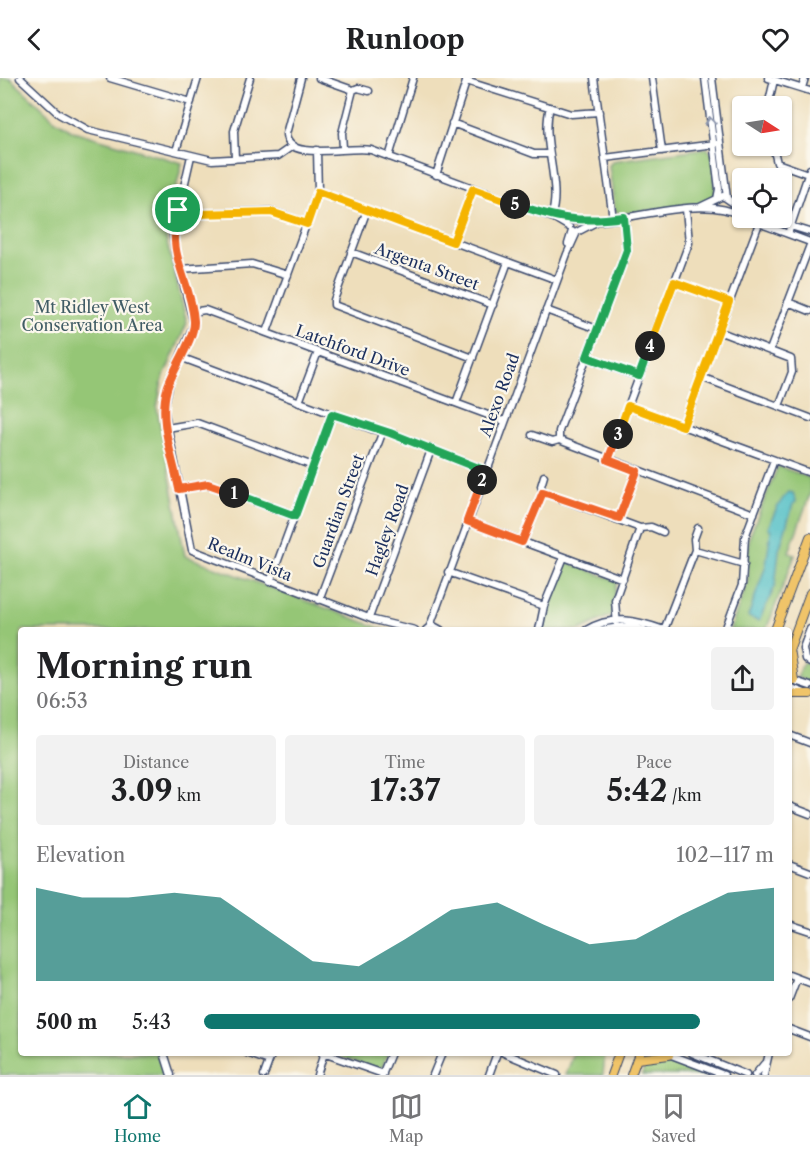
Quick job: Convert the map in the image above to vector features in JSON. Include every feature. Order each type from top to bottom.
[{"type":"main road","points":[[777,627],[810,537]]},
{"type":"main road","points":[[792,642],[810,593]]},
{"type":"main road","points":[[792,694],[810,694]]},
{"type":"main road","points":[[611,1073],[612,1056]]},
{"type":"main road","points":[[611,1073],[618,1056]]},
{"type":"main road","points":[[631,1075],[638,1056]]},
{"type":"street","points":[[110,78],[191,102]]},
{"type":"street","points":[[176,152],[198,78]]},
{"type":"street","points":[[236,159],[235,128],[250,78]]},
{"type":"street","points":[[302,78],[286,134],[291,147],[301,151],[367,149],[575,226],[686,209],[722,209],[732,213]]},
{"type":"street","points":[[320,78],[353,90],[358,88],[369,91]]},
{"type":"street","points":[[389,157],[413,78]]},
{"type":"street","points":[[594,78],[613,219]]},
{"type":"street","points":[[652,78],[662,151]]},
{"type":"street","points":[[705,78],[719,189],[717,200],[722,209]]},
{"type":"street","points":[[712,78],[728,199],[722,209]]},
{"type":"street","points":[[802,88],[805,78]]},
{"type":"street","points":[[769,96],[771,79],[810,91]]},
{"type":"street","points":[[24,80],[59,114],[80,127],[191,156],[212,160],[278,156],[291,147]]},
{"type":"street","points":[[436,175],[467,80],[574,115],[599,112]]},
{"type":"street","points":[[343,148],[342,133],[353,90]]},
{"type":"street","points":[[550,107],[549,154],[555,203],[552,218]]},
{"type":"street","points":[[452,123],[534,153],[549,154]]},
{"type":"street","points":[[605,158],[721,143]]},
{"type":"street","points":[[267,332],[318,192],[317,150]]},
{"type":"street","name":"Realm Vista","points":[[191,156],[173,235],[192,312],[193,329],[165,397],[167,428],[192,549],[319,600],[369,618],[405,627]]},
{"type":"street","points":[[775,156],[777,163],[809,171],[792,223]]},
{"type":"street","points":[[453,242],[473,189]]},
{"type":"street","points":[[318,192],[557,280]]},
{"type":"street","points":[[698,208],[717,200],[728,199],[732,202]]},
{"type":"street","points":[[608,460],[690,240],[686,209]]},
{"type":"street","points":[[178,210],[198,214],[271,212],[307,224]]},
{"type":"street","points":[[367,210],[334,300],[336,307],[473,358]]},
{"type":"street","points":[[559,440],[559,431],[627,250],[624,217]]},
{"type":"street","name":"Alexo Road","points":[[429,627],[436,615],[448,572],[567,254],[575,226]]},
{"type":"street","points":[[792,226],[810,232]]},
{"type":"street","points":[[683,426],[758,228]]},
{"type":"street","points":[[770,350],[810,244],[777,228]]},
{"type":"street","points":[[788,234],[790,228]]},
{"type":"street","name":"Argenta Street","points":[[351,252],[493,305]]},
{"type":"street","points":[[456,403],[508,262]]},
{"type":"street","points":[[180,269],[252,264],[288,275]]},
{"type":"street","points":[[674,282],[729,302]]},
{"type":"street","points":[[788,302],[810,310]]},
{"type":"street","name":"Latchford Drive","points":[[192,312],[203,309],[504,421]]},
{"type":"street","points":[[546,310],[597,329]]},
{"type":"street","points":[[718,331],[788,357],[793,362],[779,406]]},
{"type":"street","points":[[299,402],[318,352]]},
{"type":"street","points":[[180,357],[486,471]]},
{"type":"street","points":[[587,357],[639,376]]},
{"type":"street","points":[[701,377],[810,418]]},
{"type":"street","points":[[628,406],[810,473]]},
{"type":"street","points":[[270,582],[332,414]]},
{"type":"street","points":[[167,428],[197,423],[313,466]]},
{"type":"street","name":"Guardian Street","points":[[319,600],[382,431]]},
{"type":"street","points":[[532,435],[552,442],[559,440],[754,514]]},
{"type":"street","name":"Hagley Road","points":[[369,618],[431,450]]},
{"type":"street","points":[[726,627],[742,585],[745,537],[774,460]]},
{"type":"street","points":[[619,518],[637,471]]},
{"type":"street","points":[[522,542],[543,492],[541,486],[544,476]]},
{"type":"street","points":[[179,489],[208,484],[295,516]]},
{"type":"street","points":[[543,492],[619,518],[640,528],[651,527],[663,532]]},
{"type":"street","points":[[467,521],[622,579]]},
{"type":"street","points":[[617,623],[615,604],[640,528]]},
{"type":"street","points":[[665,627],[695,550],[693,543],[698,528]]},
{"type":"street","points":[[695,550],[744,564]]},
{"type":"street","points":[[540,627],[544,606],[564,557]]},
{"type":"street","points":[[448,572],[544,606]]},
{"type":"street","name":"Alexo Road","points":[[436,615],[439,627]]},
{"type":"street","points":[[599,627],[639,622],[655,627]]},
{"type":"street","points":[[607,627],[617,623],[632,627]]},
{"type":"street","points":[[810,629],[803,653],[805,659],[810,663]]},
{"type":"street","points":[[792,682],[810,686]]},
{"type":"street","points":[[792,683],[810,694]]},
{"type":"street","points":[[792,736],[810,743]]},
{"type":"street","points":[[792,807],[810,814]]},
{"type":"street","points":[[792,865],[810,872]]},
{"type":"street","points":[[792,925],[810,932]]},
{"type":"street","points":[[792,976],[810,983]]},
{"type":"street","points":[[792,990],[796,978]]},
{"type":"street","points":[[792,1030],[810,1037]]},
{"type":"street","points":[[165,1056],[171,1075]]},
{"type":"street","points":[[255,1056],[269,1061]]},
{"type":"street","points":[[264,1075],[271,1056]]},
{"type":"street","points":[[317,1075],[323,1056]]},
{"type":"street","points":[[332,1056],[382,1075],[390,1056]]},
{"type":"street","points":[[433,1075],[441,1056]]},
{"type":"street","points":[[489,1075],[496,1056]]},
{"type":"street","points":[[511,1056],[557,1075]]},
{"type":"street","points":[[672,1056],[724,1075]]},
{"type":"street","points":[[700,1056],[747,1075]]},
{"type":"street","points":[[755,1075],[768,1056]]},
{"type":"street","points":[[764,1064],[764,1075]]},
{"type":"green space","name":"Mt Ridley West Conservation Area","points":[[0,78],[10,78],[54,119],[73,131],[182,163],[166,239],[187,323],[162,381],[157,408],[185,556],[377,627],[18,627],[18,1056],[158,1056],[164,1075],[0,1075]]},
{"type":"green space","points":[[707,148],[713,154],[716,197],[703,204],[622,214],[615,211],[609,166],[612,161]]},
{"type":"green space","points":[[778,466],[810,478],[810,494],[789,552],[795,555],[767,627],[731,627],[748,581],[749,538]]},
{"type":"green space","points":[[567,562],[617,581],[612,615],[586,627],[542,627]]},
{"type":"green space","points":[[803,662],[810,664],[810,683],[797,677]]},
{"type":"green space","points":[[339,1056],[387,1056],[382,1067],[378,1070]]},
{"type":"green space","points":[[573,1056],[605,1056],[603,1075],[566,1075]]},
{"type":"green space","points":[[664,1061],[706,1075],[642,1075],[645,1065]]},
{"type":"water","points":[[789,492],[793,493],[796,502],[793,504],[779,550],[775,586],[759,621],[748,617],[766,565],[771,530],[768,528],[779,505]]},
{"type":"route","points":[[473,189],[564,220],[598,221],[624,217],[627,250],[587,357],[639,376],[674,282],[729,302],[683,426],[628,406],[608,460],[637,471],[619,518],[543,492],[522,542],[467,521],[486,471],[426,446],[332,414],[295,516],[208,484],[179,489],[164,408],[167,389],[193,329],[194,321],[175,251],[173,235],[178,210],[198,214],[271,212],[307,224],[318,192],[453,242],[473,189]]}]
